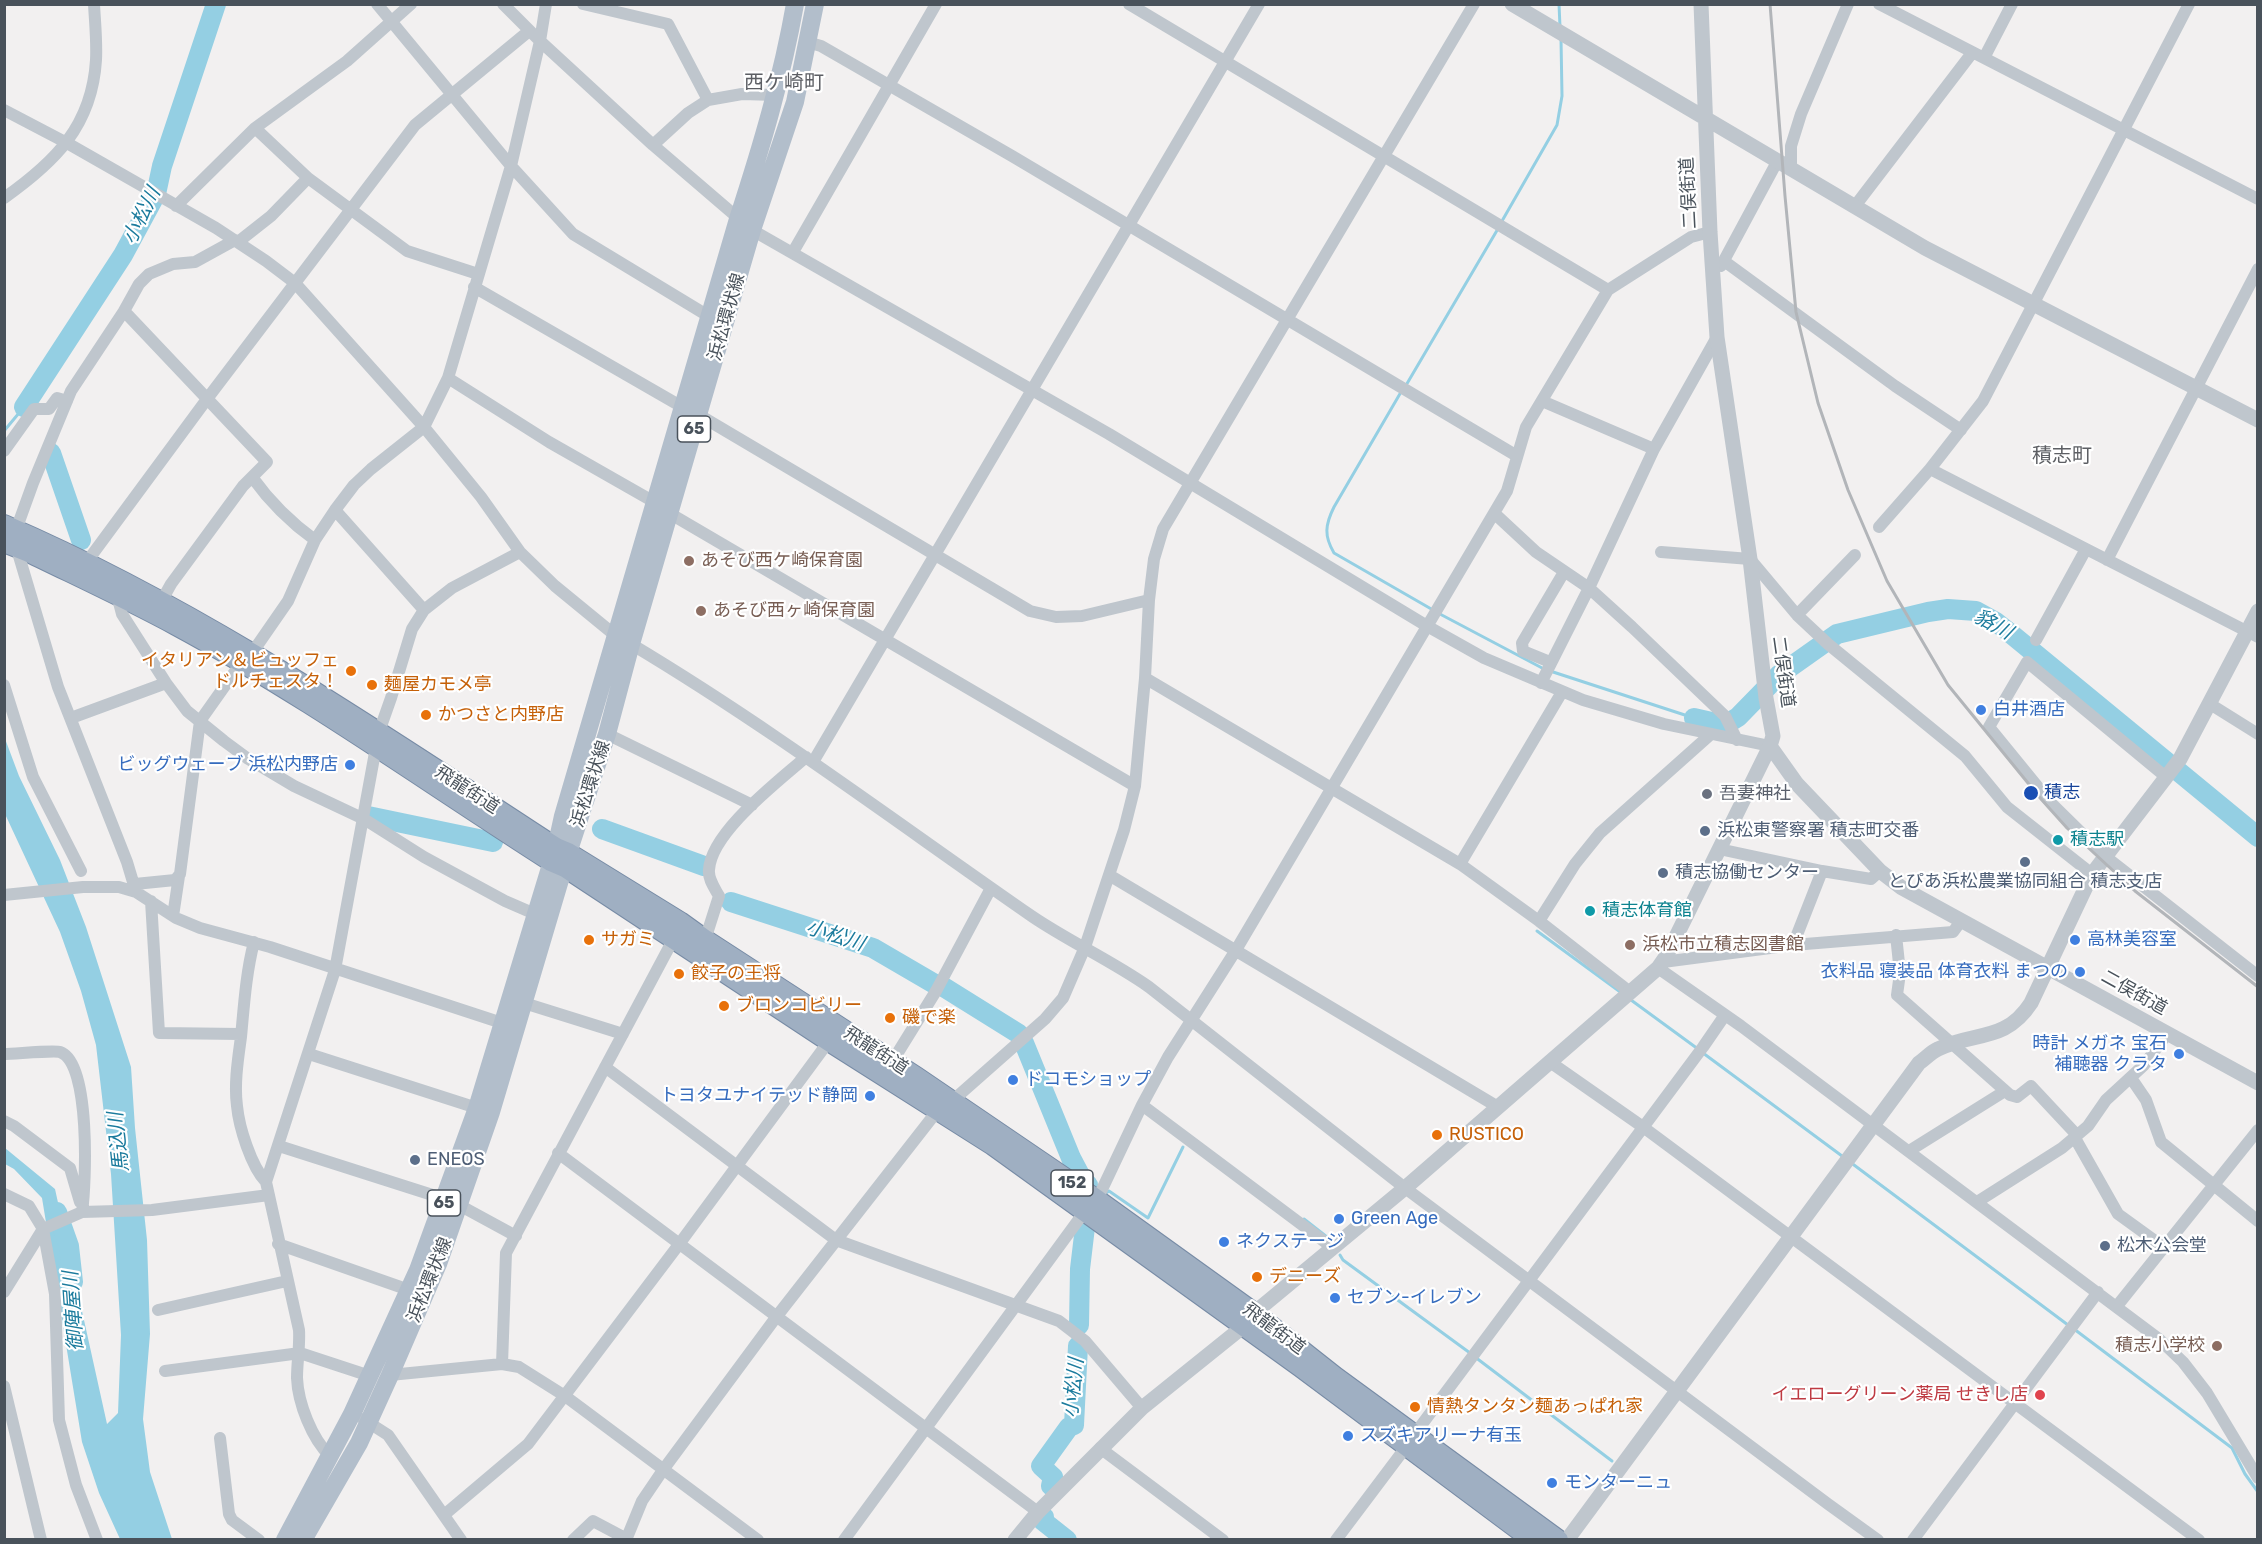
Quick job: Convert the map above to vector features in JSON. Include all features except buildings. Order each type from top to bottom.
[{"type":"highway","name":"飛龍街道","points":[[10,536],[86,563],[161,602],[560,857],[674,938],[829,1041],[945,1106],[1091,1205],[1249,1320],[1410,1441],[1533,1539]]},
{"type":"highway","name":"飛龍街道","points":[[10,536],[177,626],[247,658]]},
{"type":"highway","name":"飛龍街道","points":[[560,857],[680,922],[892,1062],[945,1106]]},
{"type":"highway","name":"飛龍街道","points":[[1410,1441],[1558,1539]]},
{"type":"main road","name":"浜松環状線","points":[[691,412],[710,317],[738,219],[764,140],[795,4]]},
{"type":"main road","name":"浜松環状線","points":[[303,1539],[359,1443],[360,1418],[370,1376],[452,1202],[524,1003],[560,857],[563,816],[624,640],[691,412],[795,102],[815,4]]},
{"type":"main road","name":"浜松環状線","points":[[285,1539],[330,1456],[390,1375],[438,1264],[477,1108],[535,914],[560,857],[607,734],[624,640]]},
{"type":"street","points":[[4,198],[46,167],[67,143],[77,126],[89,95],[96,61],[94,4]]},
{"type":"street","points":[[377,4],[453,93],[511,166],[573,234],[710,317]]},
{"type":"street","points":[[176,206],[255,128],[347,61],[411,4]]},
{"type":"street","points":[[503,4],[529,31],[653,145],[753,230],[1032,389],[1430,622],[1484,658],[1546,671]]},
{"type":"street","points":[[173,916],[182,867],[200,721],[288,602],[315,540],[334,510],[354,485],[424,427],[448,378],[511,166],[540,41],[546,4]]},
{"type":"street","points":[[583,4],[668,24],[708,100]]},
{"type":"street","points":[[793,252],[936,4]]},
{"type":"street","points":[[1129,4],[1608,290]]},
{"type":"street","points":[[705,940],[719,896],[711,881],[709,871],[711,861],[722,838],[752,805],[810,760],[937,555],[1259,4]]},
{"type":"street","points":[[573,1539],[594,1521],[626,1539],[642,1501],[663,1470],[836,1240],[945,1106],[1045,1019],[1063,998],[1085,947],[1124,830],[1135,786],[1145,678],[1149,600],[1154,559],[1163,529],[1474,4]]},
{"type":"street","points":[[1512,4],[1925,248],[2258,420]]},
{"type":"street","name":"二俣街道","points":[[1701,4],[1710,232],[1717,337],[1750,559],[1763,679],[1773,736],[1770,746],[1797,784],[1880,871],[1902,888],[2258,1083]]},
{"type":"street","points":[[1714,274],[1784,164],[1801,114],[1848,4]]},
{"type":"street","points":[[1879,4],[2258,199]]},
{"type":"street","points":[[1984,58],[2012,4]]},
{"type":"street","points":[[1878,527],[1930,469],[1983,401],[2189,4]]},
{"type":"street","points":[[86,563],[415,125],[529,31]]},
{"type":"street","points":[[807,42],[821,46],[890,86],[1517,456]]},
{"type":"street","points":[[1855,206],[1972,53]]},
{"type":"street","points":[[653,145],[688,113],[708,100],[742,94],[776,95]]},
{"type":"street","points":[[4,110],[67,143],[236,241],[295,283],[424,427],[481,497],[520,552],[555,586],[624,640],[690,680],[810,760],[1044,924],[1126,971],[1192,1020],[1405,1188],[1878,1539]]},
{"type":"street","points":[[255,128],[308,178],[407,251],[478,274]]},
{"type":"street","points":[[308,178],[271,216],[236,241],[195,262],[173,264],[149,274],[139,284],[124,311],[71,391],[10,536],[46,652],[135,888],[173,916],[200,928],[254,942],[502,1023]]},
{"type":"street","points":[[844,1539],[1091,1205],[1168,1057],[1236,950],[1507,491],[1526,427],[1608,290],[1691,237],[1710,232]]},
{"type":"street","points":[[1724,261],[1895,386],[1961,430]]},
{"type":"street","points":[[2107,560],[2258,269]]},
{"type":"street","points":[[474,287],[1030,611],[1056,617],[1082,616],[1149,600]]},
{"type":"street","points":[[124,311],[267,462],[252,477],[171,584],[161,602]]},
{"type":"street","points":[[1546,671],[1589,588],[1654,449],[1717,337]]},
{"type":"street","points":[[448,378],[549,442],[1135,786]]},
{"type":"street","points":[[4,451],[34,409],[49,409],[57,398],[67,401]]},
{"type":"street","points":[[1542,401],[1654,449]]},
{"type":"street","points":[[1930,469],[2252,635]]},
{"type":"street","points":[[252,477],[279,511],[315,540]]},
{"type":"street","points":[[334,510],[424,610]]},
{"type":"street","points":[[1494,513],[1536,552],[1589,588],[1725,716],[1734,735]]},
{"type":"street","points":[[2036,640],[2085,549]]},
{"type":"street","points":[[266,1182],[335,970],[377,739],[392,698],[412,629],[424,610],[452,588],[520,552]]},
{"type":"street","points":[[1662,552],[1750,559],[1797,615],[1825,641],[1965,756],[2007,807],[2092,874]]},
{"type":"street","points":[[1797,615],[1855,555]]},
{"type":"street","points":[[1014,1539],[1100,1448],[1142,1408],[1405,1188],[1660,965],[1770,746],[1734,735],[1712,734],[1664,724],[1562,692],[1546,671],[1523,651],[1522,643],[1564,572]]},
{"type":"street","points":[[117,595],[122,614],[166,683],[187,711],[247,758],[294,786],[363,819],[505,901],[535,914]]},
{"type":"street","points":[[1567,1539],[1919,1063],[1938,1049],[2006,1028],[2022,1017],[2031,1003],[2092,874],[2180,759],[2252,635],[2258,611]]},
{"type":"street","points":[[2166,777],[2027,662],[1989,727],[2051,803],[2106,857],[2258,975]]},
{"type":"street","points":[[1145,678],[1460,864],[1539,921],[1626,996]]},
{"type":"street","points":[[71,718],[166,683]]},
{"type":"street","points":[[4,685],[33,777],[81,870]]},
{"type":"street","points":[[1460,864],[1562,692]]},
{"type":"street","points":[[2210,704],[2258,734]]},
{"type":"street","points":[[607,734],[752,805]]},
{"type":"street","points":[[1539,921],[1575,864],[1600,834],[1712,734]]},
{"type":"street","points":[[1719,849],[1871,879],[1880,871]]},
{"type":"street","points":[[1792,945],[1822,871]]},
{"type":"street","points":[[1109,875],[1498,1107]]},
{"type":"street","points":[[4,895],[107,885],[135,888],[175,880],[179,876]]},
{"type":"street","points":[[892,1062],[936,991],[991,888]]},
{"type":"street","points":[[151,901],[159,1033],[241,1034]]},
{"type":"street","points":[[1660,965],[1792,945],[1953,932],[1961,921]]},
{"type":"street","points":[[1896,936],[1900,973],[1898,995],[2005,1091],[2017,1097],[2031,1086],[2074,1132],[2075,1138],[2118,1214],[2165,1248]]},
{"type":"street","points":[[502,1364],[506,1253],[674,938]]},
{"type":"street","points":[[254,942],[248,964],[237,1109],[249,1149],[260,1175],[266,1182],[299,1330],[300,1353],[297,1383],[313,1432],[322,1448],[330,1456]]},
{"type":"street","points":[[1660,965],[2158,1339],[2182,1362],[2207,1393],[2258,1478]]},
{"type":"street","points":[[524,1003],[623,1034]]},
{"type":"street","points":[[1336,1539],[1725,1015]]},
{"type":"street","points":[[1977,1202],[2075,1138],[2088,1126],[2106,1100],[2144,1065],[2167,1034]]},
{"type":"street","points":[[444,1515],[528,1444],[829,1041]]},
{"type":"street","points":[[4,1054],[60,1052],[68,1058],[74,1069],[84,1114],[87,1212]]},
{"type":"street","points":[[309,1053],[477,1108]]},
{"type":"street","points":[[1550,1062],[1643,1127],[2199,1539]]},
{"type":"street","points":[[605,1067],[836,1240],[1059,1321],[1085,1341],[1142,1408]]},
{"type":"street","points":[[2131,1078],[2146,1100],[2161,1142],[2258,1221]]},
{"type":"street","points":[[1909,1151],[2005,1091]]},
{"type":"street","points":[[1142,1105],[1334,1248]]},
{"type":"street","points":[[4,1122],[23,1133],[70,1168],[87,1212]]},
{"type":"street","points":[[2117,1306],[2258,1130]]},
{"type":"street","points":[[279,1146],[452,1202],[516,1236]]},
{"type":"street","points":[[558,1153],[1038,1512]]},
{"type":"street","points":[[4,1194],[29,1206],[43,1229],[55,1294],[59,1420],[76,1485],[97,1539]]},
{"type":"street","points":[[4,1292],[43,1229],[87,1212],[152,1210],[269,1195]]},
{"type":"street","points":[[279,1244],[409,1290]]},
{"type":"street","points":[[158,1310],[287,1281]]},
{"type":"street","points":[[1913,1539],[2098,1292]]},
{"type":"street","points":[[165,1371],[300,1353],[370,1376]]},
{"type":"street","points":[[390,1375],[502,1364],[519,1367],[565,1396],[758,1539]]},
{"type":"street","points":[[4,1386],[41,1539]]},
{"type":"street","points":[[360,1418],[388,1435],[461,1539]]},
{"type":"street","points":[[220,1438],[232,1520],[259,1539]]},
{"type":"street","points":[[1100,1448],[1224,1539]]},
{"type":"water","name":"馬込川","points":[[4,736],[19,776],[60,860],[86,927],[131,1067],[147,1240],[150,1334],[143,1419],[150,1472],[172,1539],[120,1539],[99,1493],[82,1442],[42,1198],[14,1169],[5,1164],[5,1148],[55,1189],[107,1424],[118,1413],[121,1335],[111,1174],[96,1045],[81,991],[60,932],[5,814]]},
{"type":"waterway","name":"小松川","points":[[24,407],[123,255],[156,194],[162,166],[216,4]]},
{"type":"waterway","points":[[1559,4],[1560,27]]},
{"type":"waterway","points":[[1502,221],[1557,125],[1562,96],[1561,39]]},
{"type":"waterway","points":[[1405,387],[1499,227]]},
{"type":"waterway","points":[[1401,392],[1334,507],[1327,525],[1327,536],[1334,553],[1433,610]]},
{"type":"waterway","points":[[4,431],[24,407]]},
{"type":"waterway","name":"小松川","points":[[51,453],[81,540]]},
{"type":"waterway","name":"貉川","points":[[1694,718],[1725,725],[1738,717],[1779,675],[1837,634],[1928,612],[1948,609],[1976,611],[2010,633],[2258,837]]},
{"type":"waterway","points":[[1438,613],[1544,669]]},
{"type":"waterway","points":[[1550,671],[1694,718]]},
{"type":"waterway","name":"小松川","points":[[368,816],[493,842]]},
{"type":"waterway","name":"小松川","points":[[602,829],[704,866]]},
{"type":"waterway","name":"小松川","points":[[731,902],[873,948],[933,983]]},
{"type":"waterway","points":[[1537,931],[1623,994]]},
{"type":"waterway","name":"小松川","points":[[942,986],[1019,1034]]},
{"type":"waterway","points":[[1631,1000],[1698,1049]]},
{"type":"waterway","name":"小松川","points":[[1024,1043],[1071,1158],[1088,1185]]},
{"type":"waterway","points":[[1703,1053],[1842,1156]]},
{"type":"waterway","points":[[1106,1193],[1109,1191],[1148,1218],[1183,1147]]},
{"type":"waterway","points":[[1850,1162],[2068,1325]]},
{"type":"waterway","name":"御陣屋川","points":[[57,1212],[69,1246],[73,1282]]},
{"type":"waterway","points":[[1304,1219],[1327,1237]]},
{"type":"waterway","name":"小松川","points":[[1079,1325],[1080,1269],[1085,1227]]},
{"type":"waterway","points":[[1340,1255],[1343,1260],[1470,1353]]},
{"type":"waterway","points":[[2074,1329],[2232,1448],[2245,1474],[2258,1492]]},
{"type":"waterway","name":"小松川","points":[[1051,1486],[1053,1477],[1041,1466],[1069,1427],[1074,1425],[1078,1346]]},
{"type":"waterway","points":[[1475,1357],[1612,1461]]},
{"type":"waterway","name":"小松川","points":[[1044,1517],[1043,1521],[1067,1540]]},
{"type":"railway","points":[[1770,4],[1796,312],[1818,403],[1848,490],[1887,581],[1948,685],[2067,828],[2135,891],[2258,987]]},
{"type":"place","name":"あそび西ケ崎保育園","points":[[689,561]]},
{"type":"place","name":"あそび西ヶ崎保育園","points":[[701,611]]},
{"type":"place","name":"イタリアン＆ビュッフェ ドルチェスタ！","points":[[351,671]]},
{"type":"place","name":"麺屋カモメ亭","points":[[372,685]]},
{"type":"place","name":"白井酒店","points":[[1981,710]]},
{"type":"place","name":"かつさと内野店","points":[[426,715]]},
{"type":"place","name":"ビッグウェーブ 浜松内野店","points":[[350,765]]},
{"type":"place","name":"積志","points":[[2031,793]]},
{"type":"place","name":"吾妻神社","points":[[1707,794]]},
{"type":"place","name":"浜松東警察署 積志町交番","points":[[1705,831]]},
{"type":"place","name":"積志駅","points":[[2058,840]]},
{"type":"place","name":"とぴあ浜松農業協同組合 積志支店","points":[[2025,862]]},
{"type":"place","name":"積志協働センター","points":[[1663,873]]},
{"type":"place","name":"積志体育館","points":[[1590,911]]},
{"type":"place","name":"サガミ","points":[[589,940]]},
{"type":"place","name":"高林美容室","points":[[2075,940]]},
{"type":"place","name":"浜松市立積志図書館","points":[[1630,945]]},
{"type":"place","name":"衣料品 寝装品 体育衣料 まつの","points":[[2080,972]]},
{"type":"place","name":"餃子の王将","points":[[679,974]]},
{"type":"place","name":"ブロンコビリー","points":[[724,1006]]},
{"type":"place","name":"磯で楽","points":[[890,1018]]},
{"type":"place","name":"時計 メガネ 宝石 補聴器 クラタ","points":[[2179,1054]]},
{"type":"place","name":"ドコモショップ","points":[[1013,1080]]},
{"type":"place","name":"トヨタユナイテッド静岡","points":[[870,1096]]},
{"type":"place","name":"RUSTICO","points":[[1437,1135]]},
{"type":"place","name":"ENEOS","points":[[415,1160]]},
{"type":"place","name":"Green Age","points":[[1339,1219]]},
{"type":"place","name":"ネクステージ","points":[[1224,1242]]},
{"type":"place","name":"松木公会堂","points":[[2105,1246]]},
{"type":"place","name":"デニーズ","points":[[1257,1277]]},
{"type":"place","name":"セブン-イレブン","points":[[1335,1298]]},
{"type":"place","name":"積志小学校","points":[[2217,1346]]},
{"type":"place","name":"イエローグリーン薬局 せきし店","points":[[2040,1395]]},
{"type":"place","name":"情熱タンタン麺あっぱれ家","points":[[1415,1407]]},
{"type":"place","name":"スズキアリーナ有玉","points":[[1348,1436]]},
{"type":"place","name":"モンターニュ","points":[[1552,1483]]},
{"type":"district","name":"西ケ崎町","points":[[784,83]]},
{"type":"district","name":"積志町","points":[[2062,456]]}]
